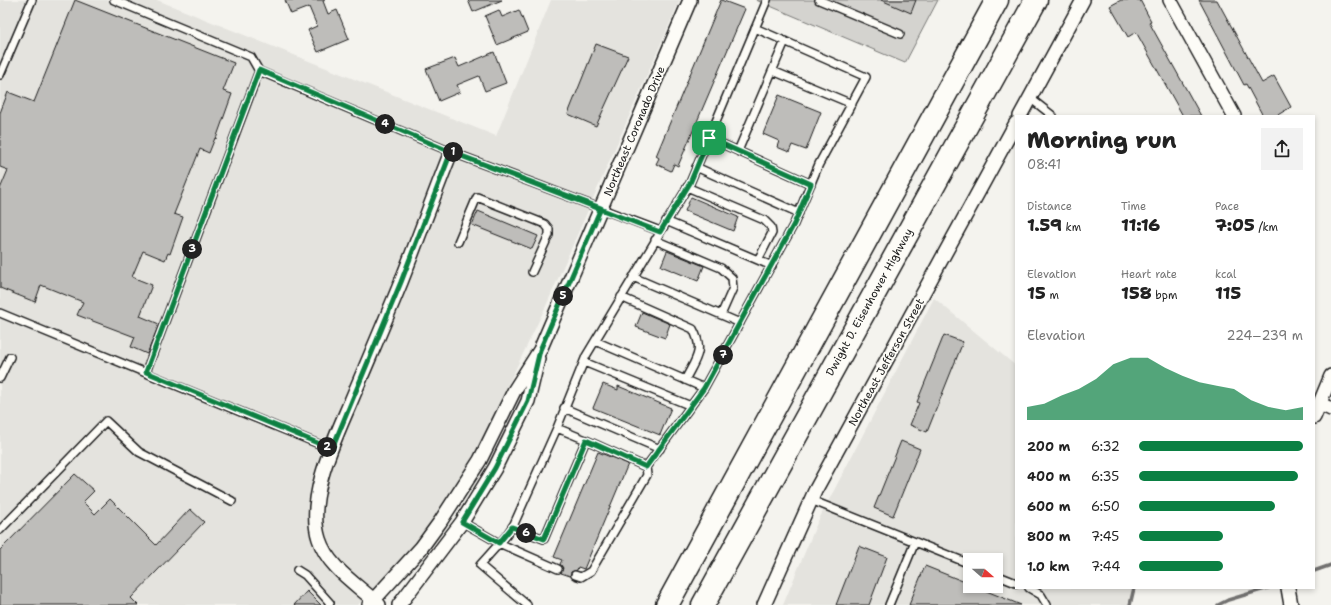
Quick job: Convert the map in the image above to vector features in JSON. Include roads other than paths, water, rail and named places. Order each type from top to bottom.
[{"type":"highway","points":[[667,605],[998,0]]},
{"type":"highway","name":"Dwight D. Eisenhower Highway","points":[[703,605],[1036,0]]},
{"type":"street","name":"Northeast Coronado Drive","points":[[399,605],[462,522],[495,468],[525,408],[540,350],[690,0]]},
{"type":"street","points":[[1021,115],[1083,0]]},
{"type":"street","points":[[1170,0],[1233,115]]},
{"type":"street","name":"Northeast Jefferson Street","points":[[764,605],[811,500],[1015,125]]},
{"type":"street","points":[[374,603],[336,567],[326,554],[319,539],[315,524],[316,508],[332,449],[401,282],[451,152]]},
{"type":"street","name":"Northeast Coronado Drive","points":[[374,603],[421,548],[440,522],[480,460],[514,391],[540,350]]},
{"type":"street","points":[[1315,416],[1325,407],[1331,376]]},
{"type":"street","points":[[1288,589],[1291,604]]},
{"type":"lane","points":[[0,75],[32,0]]},
{"type":"lane","points":[[114,0],[251,57],[259,70],[451,152],[601,208],[660,232]]},
{"type":"lane","points":[[527,605],[480,565],[512,527],[557,428],[584,362],[687,187],[767,0]]},
{"type":"lane","points":[[819,0],[900,34]]},
{"type":"lane","points":[[575,575],[581,577],[591,572],[647,475],[646,467],[704,388],[772,266],[799,213],[819,164],[866,78],[755,28]]},
{"type":"lane","points":[[738,151],[785,41]]},
{"type":"lane","points":[[146,372],[259,70]]},
{"type":"lane","points":[[773,71],[852,104]]},
{"type":"lane","points":[[1030,98],[1052,115]]},
{"type":"lane","points":[[709,138],[811,184]]},
{"type":"lane","points":[[696,168],[799,213]]},
{"type":"lane","points":[[687,187],[764,220],[771,228],[772,233],[758,260]]},
{"type":"lane","points":[[458,242],[477,197],[518,213],[545,224],[549,229],[548,235],[532,272]]},
{"type":"lane","points":[[666,221],[772,266]]},
{"type":"lane","points":[[655,240],[721,268],[732,278],[733,288],[721,315]]},
{"type":"lane","points":[[633,277],[740,323]]},
{"type":"lane","points":[[621,297],[693,329],[699,340],[700,350],[685,380]]},
{"type":"lane","points":[[0,313],[332,449]]},
{"type":"lane","points":[[595,341],[704,388]]},
{"type":"lane","points":[[0,378],[10,357]]},
{"type":"lane","points":[[584,362],[691,406]]},
{"type":"lane","points":[[564,408],[660,449]]},
{"type":"lane","points":[[0,530],[106,422],[139,452],[232,501]]},
{"type":"lane","points":[[557,428],[646,467]]},
{"type":"lane","points":[[512,527],[544,539],[586,440]]},
{"type":"lane","points":[[811,500],[963,561]]},
{"type":"lane","points":[[462,522],[499,543],[558,569]]},
{"type":"lane","points":[[889,605],[915,542]]},
{"type":"lane","points":[[297,570],[305,575],[330,603],[329,605]]},
{"type":"lane","points":[[1003,578],[1015,583]]},
{"type":"lane","points":[[1031,589],[1041,595],[1047,605]]},
{"type":"waterway","points":[[1315,571],[1331,565]]},
{"type":"waterway","points":[[1130,605],[1134,589]]},
{"type":"waterway","points":[[1218,605],[1228,600],[1265,589]]}]
